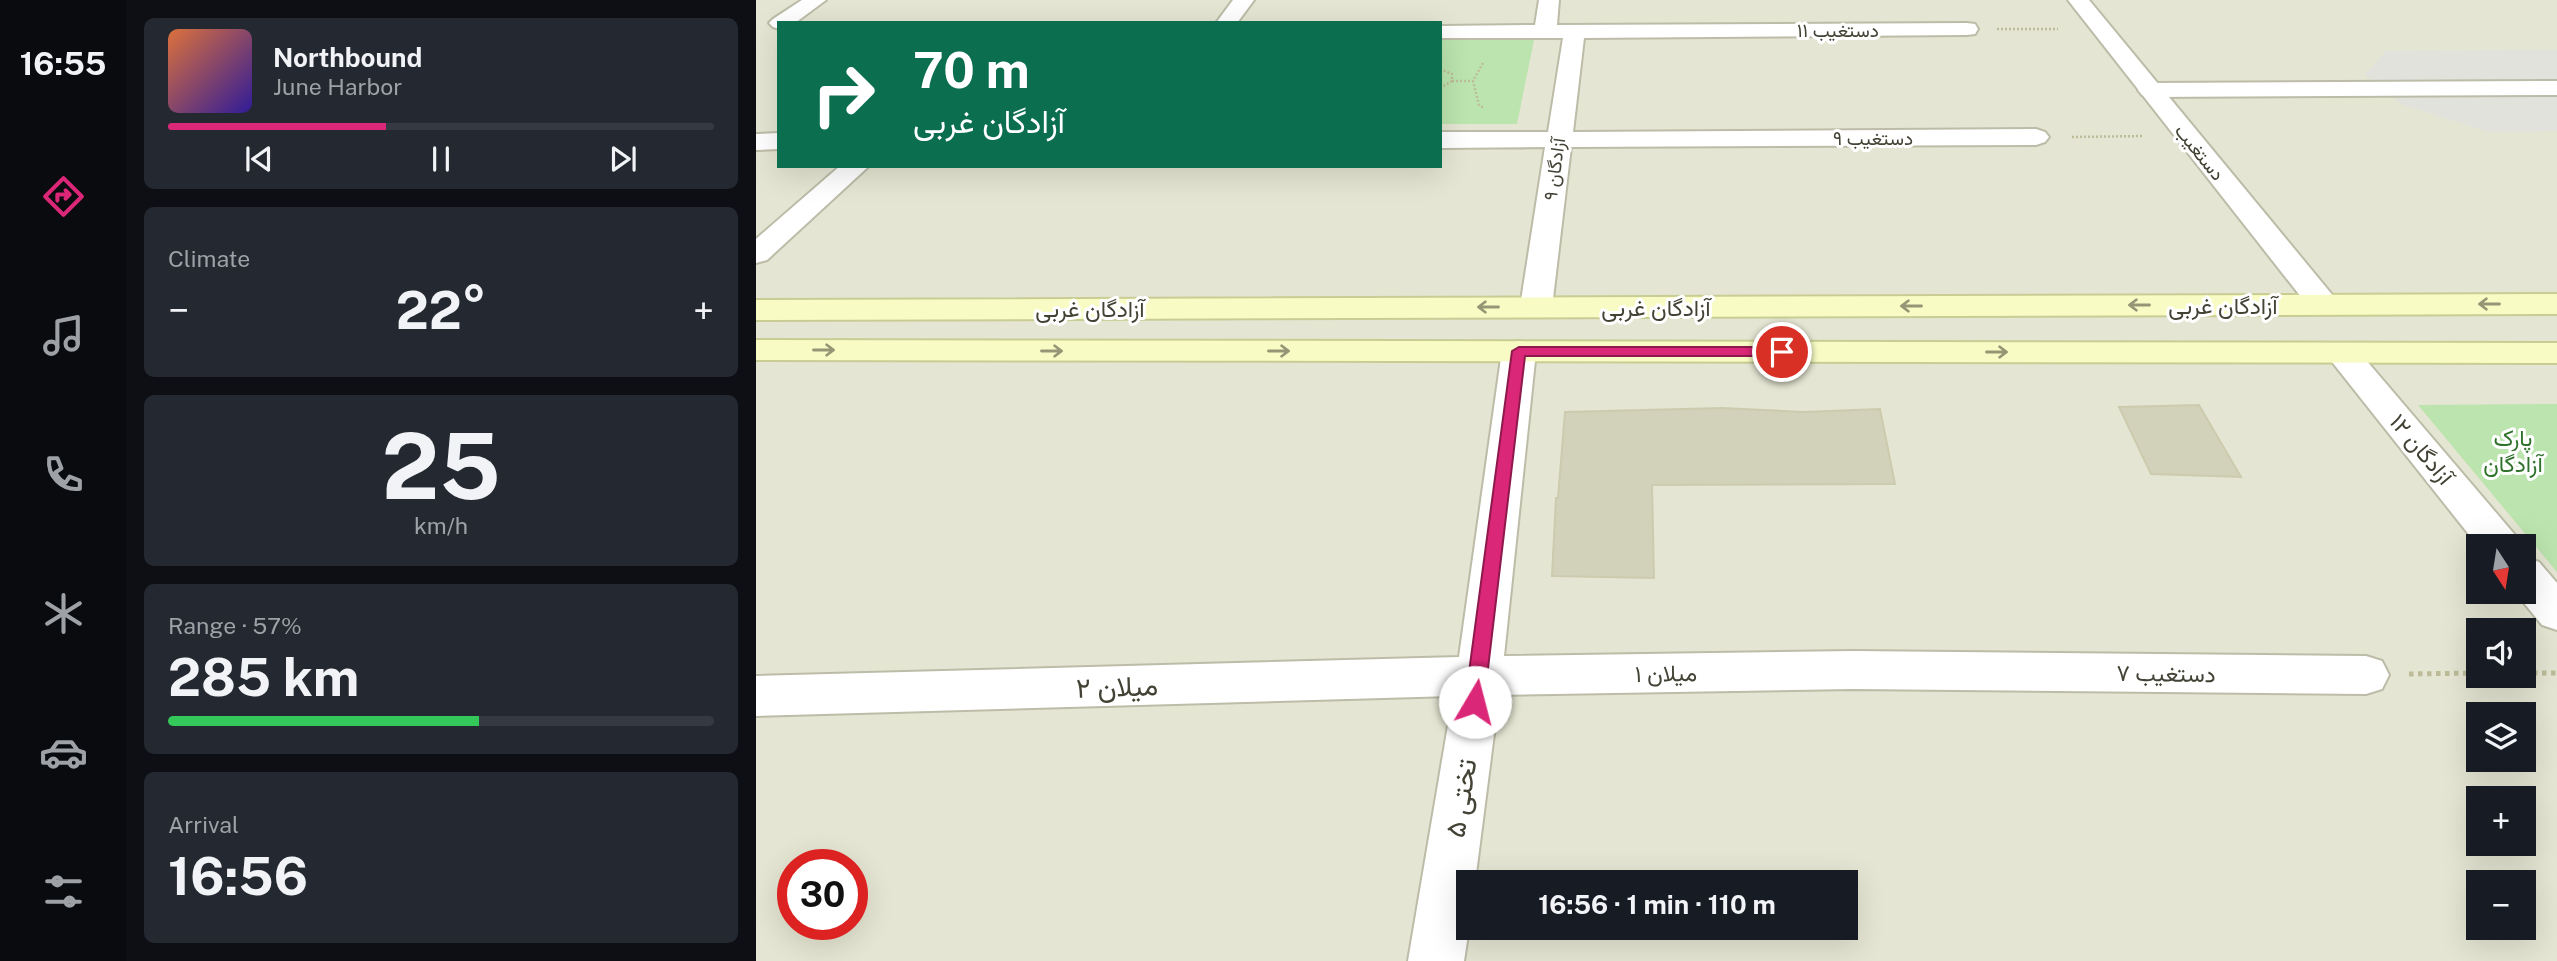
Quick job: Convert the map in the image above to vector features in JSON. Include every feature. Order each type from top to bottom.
[{"type":"main road","name":"آزادگان غربی","points":[[756,310],[2557,304]]},
{"type":"main road","points":[[1847,306],[1860,352]]},
{"type":"main road","points":[[900,351],[936,309]]},
{"type":"main road","name":"آزادگان غربی","points":[[756,350],[2557,353]]},
{"type":"street","points":[[785,21],[816,0]]},
{"type":"street","points":[[1228,21],[1244,0]]},
{"type":"street","points":[[1545,33],[1549,0]]},
{"type":"street","name":"دستغیب","points":[[2078,0],[2323,304]]},
{"type":"street","name":"دستغیب ۱۱","points":[[1442,32],[1967,29]]},
{"type":"street","name":"آزادگان ۹","points":[[1536,307],[1574,33]]},
{"type":"street","points":[[2150,90],[2557,88]]},
{"type":"street","name":"دستغیب ۹","points":[[1442,140],[2036,137]]},
{"type":"street","points":[[756,142],[777,141]]},
{"type":"street","points":[[756,254],[854,168]]},
{"type":"street","name":"تختی ۵","points":[[1436,961],[1479,676],[1519,351]]},
{"type":"street","name":"آزادگان ۱۲","points":[[2342,353],[2491,534]]},
{"type":"street","points":[[2536,588],[2557,613]]},
{"type":"street","name":"میلان ۱","points":[[1479,676],[1853,670]]},
{"type":"street","name":"دستغیب ۷","points":[[1853,670],[2366,675]]},
{"type":"street","name":"میلان ۲","points":[[756,696],[1479,676]]},
{"type":"path","points":[[1967,29],[2101,29]]},
{"type":"path","points":[[1489,111],[1479,104],[1473,81],[1480,66],[1517,41],[1545,33]]},
{"type":"path","points":[[1442,70],[1452,74],[1452,81]]},
{"type":"path","points":[[1442,87],[1452,81],[1473,81]]},
{"type":"path","points":[[2036,137],[2188,136]]},
{"type":"path","points":[[2366,675],[2466,673]]},
{"type":"path","points":[[2536,673],[2557,673]]},
{"type":"shaded area","points":[[756,0],[2557,0],[2557,961],[756,961]]},
{"type":"shaded area","points":[[2557,50],[2557,131],[2488,132],[2401,104],[2365,75],[2386,51]]},
{"type":"green space","points":[[1442,35],[1535,35],[1517,124],[1442,124]]},
{"type":"green space","name":"پارک آزادگان","points":[[2557,404],[2557,572],[2536,547],[2536,534],[2525,534],[2418,405]]},
{"type":"building","points":[[2199,405],[2241,477],[2151,474],[2119,407]]},
{"type":"building","points":[[1722,408],[1803,412],[1880,409],[1895,484],[1652,485],[1654,578],[1552,576],[1556,498],[1565,412]]},
{"type":"route","points":[[1475,702],[1519,351],[1782,352]]}]
